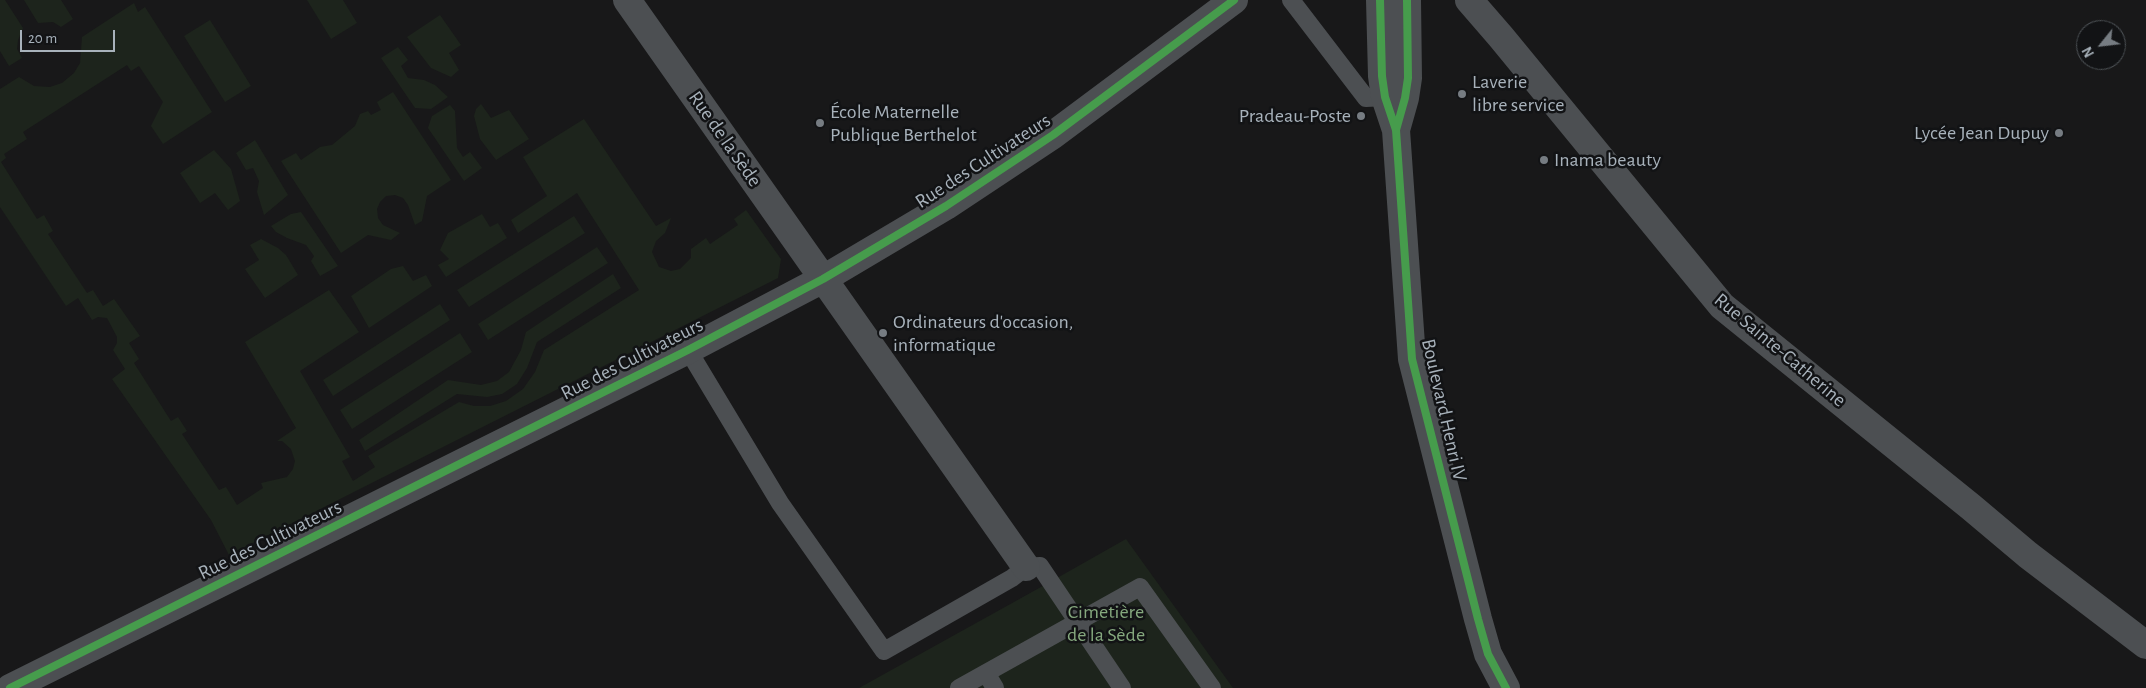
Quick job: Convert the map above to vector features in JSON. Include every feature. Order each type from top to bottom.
[{"type":"street","name":"Rue de la Sède","points":[[627,0],[1026,568]]},
{"type":"street","name":"Rue des Cultivateurs","points":[[10,688],[688,350],[823,279],[946,206],[1053,135],[1234,0]]},
{"type":"street","name":"Boulevard Henri IV","points":[[1380,0],[1382,76],[1385,97],[1396,130],[1412,359],[1478,619],[1488,654],[1506,688]]},
{"type":"street","name":"Boulevard Henri IV","points":[[1396,130],[1405,98],[1408,78],[1407,0]]},
{"type":"street","name":"Rue Sainte-Catherine","points":[[1469,0],[1722,306],[2028,555],[2146,645]]},
{"type":"lane","points":[[1291,0],[1366,98],[1385,97]]},
{"type":"lane","points":[[688,350],[780,503],[884,651],[1012,578],[1026,568],[1040,566],[1122,688]]},
{"type":"lane","points":[[959,688],[990,680],[1078,621],[1140,587],[1212,688]]},
{"type":"green space","points":[[0,0],[5,0],[23,28],[18,40],[17,49],[22,58],[9,66],[0,51]]},
{"type":"green space","points":[[24,0],[61,0],[73,19],[61,27],[53,22],[38,23]]},
{"type":"green space","points":[[307,0],[343,0],[357,23],[331,39]]},
{"type":"green space","points":[[134,3],[138,12],[145,7],[212,112],[163,144],[151,126],[163,102],[139,66],[131,71],[127,65],[23,132],[27,139],[4,154],[6,158],[1,162],[37,219],[44,215],[53,231],[48,234],[87,293],[93,290],[103,306],[114,299],[140,336],[129,343],[139,359],[134,363],[171,421],[178,417],[187,431],[182,434],[219,490],[226,487],[237,505],[263,488],[261,483],[287,477],[293,469],[295,461],[291,449],[282,441],[277,441],[296,428],[245,342],[329,290],[359,332],[300,371],[350,457],[342,461],[353,481],[375,467],[368,456],[459,402],[474,406],[490,406],[506,401],[523,389],[535,372],[544,350],[639,290],[577,193],[518,233],[511,220],[547,196],[523,157],[584,119],[656,226],[671,218],[665,233],[656,241],[652,252],[659,267],[671,271],[680,269],[691,258],[691,249],[706,238],[710,244],[738,225],[734,219],[746,210],[781,259],[778,278],[229,555],[211,520],[112,379],[125,369],[113,350],[117,343],[117,337],[107,318],[98,317],[92,320],[78,298],[66,306],[0,207],[0,89],[19,77],[34,86],[50,87],[62,83],[74,73],[80,63],[82,37]]},
{"type":"green space","points":[[440,15],[461,45],[449,53],[459,70],[451,77],[431,68],[407,37]]},
{"type":"green space","points":[[210,20],[251,86],[225,102],[184,36]]},
{"type":"green space","points":[[398,47],[408,60],[401,66],[408,78],[424,80],[435,85],[448,97],[431,109],[415,108],[381,58]]},
{"type":"green space","points":[[393,92],[451,180],[427,196],[422,221],[415,225],[408,205],[403,198],[395,195],[386,196],[380,202],[377,209],[378,218],[383,225],[400,233],[391,240],[368,235],[341,253],[281,161],[296,153],[301,160],[320,147],[332,145],[355,126],[360,114],[368,111],[371,115],[381,110],[377,102]]},
{"type":"green space","points":[[481,104],[491,118],[509,110],[529,139],[496,160],[480,139],[474,116],[476,109]]},
{"type":"green space","points":[[450,105],[455,111],[457,148],[463,157],[470,152],[482,168],[464,181],[428,128],[432,116]]},
{"type":"green space","points":[[255,140],[288,195],[264,215],[257,192],[259,181],[253,168],[246,170],[236,153]]},
{"type":"green space","points":[[214,150],[231,169],[240,201],[228,210],[215,193],[200,203],[180,173]]},
{"type":"green space","points":[[301,212],[338,266],[320,276],[311,261],[314,256],[306,245],[287,238],[276,232],[271,226],[291,214]]},
{"type":"green space","points":[[482,214],[490,227],[498,223],[507,238],[446,277],[438,265],[449,259],[440,250],[448,233]]},
{"type":"green space","points":[[574,216],[585,233],[469,307],[457,290]]},
{"type":"green space","points":[[261,239],[278,248],[286,255],[298,275],[265,298],[245,269],[259,260],[250,245]]},
{"type":"green space","points":[[597,247],[608,263],[488,340],[478,324]]},
{"type":"green space","points":[[403,266],[413,281],[426,275],[432,286],[369,328],[351,296],[391,269]]},
{"type":"green space","points":[[613,274],[621,288],[537,342],[527,368],[517,384],[502,394],[487,397],[457,394],[365,451],[359,440],[448,380],[481,385],[497,381],[509,372],[521,350],[526,332]]},
{"type":"green space","points":[[440,304],[450,320],[333,396],[323,380]]},
{"type":"green space","points":[[460,333],[472,352],[352,429],[340,410]]},
{"type":"green space","name":"Cimetière de la Sède","points":[[1126,539],[1233,688],[859,688],[1050,582]]},
{"type":"cycle path","points":[[10,688],[688,350],[823,279],[946,206],[1053,135],[1234,0]]},
{"type":"cycle path","points":[[1380,0],[1382,76],[1385,97],[1396,130],[1412,359],[1478,619],[1488,654],[1506,688]]},
{"type":"cycle path","points":[[1396,130],[1405,98],[1408,78],[1407,0]]},
{"type":"place","name":"Laverie libre service","points":[[1462,94]]},
{"type":"place","name":"Pradeau-Poste","points":[[1361,116]]},
{"type":"place","name":"École Maternelle Publique Berthelot","points":[[820,123]]},
{"type":"place","name":"Lycée Jean Dupuy","points":[[2059,133]]},
{"type":"place","name":"Inama beauty","points":[[1544,160]]},
{"type":"place","name":"Ordinateurs d'occasion, informatique","points":[[883,333]]}]
